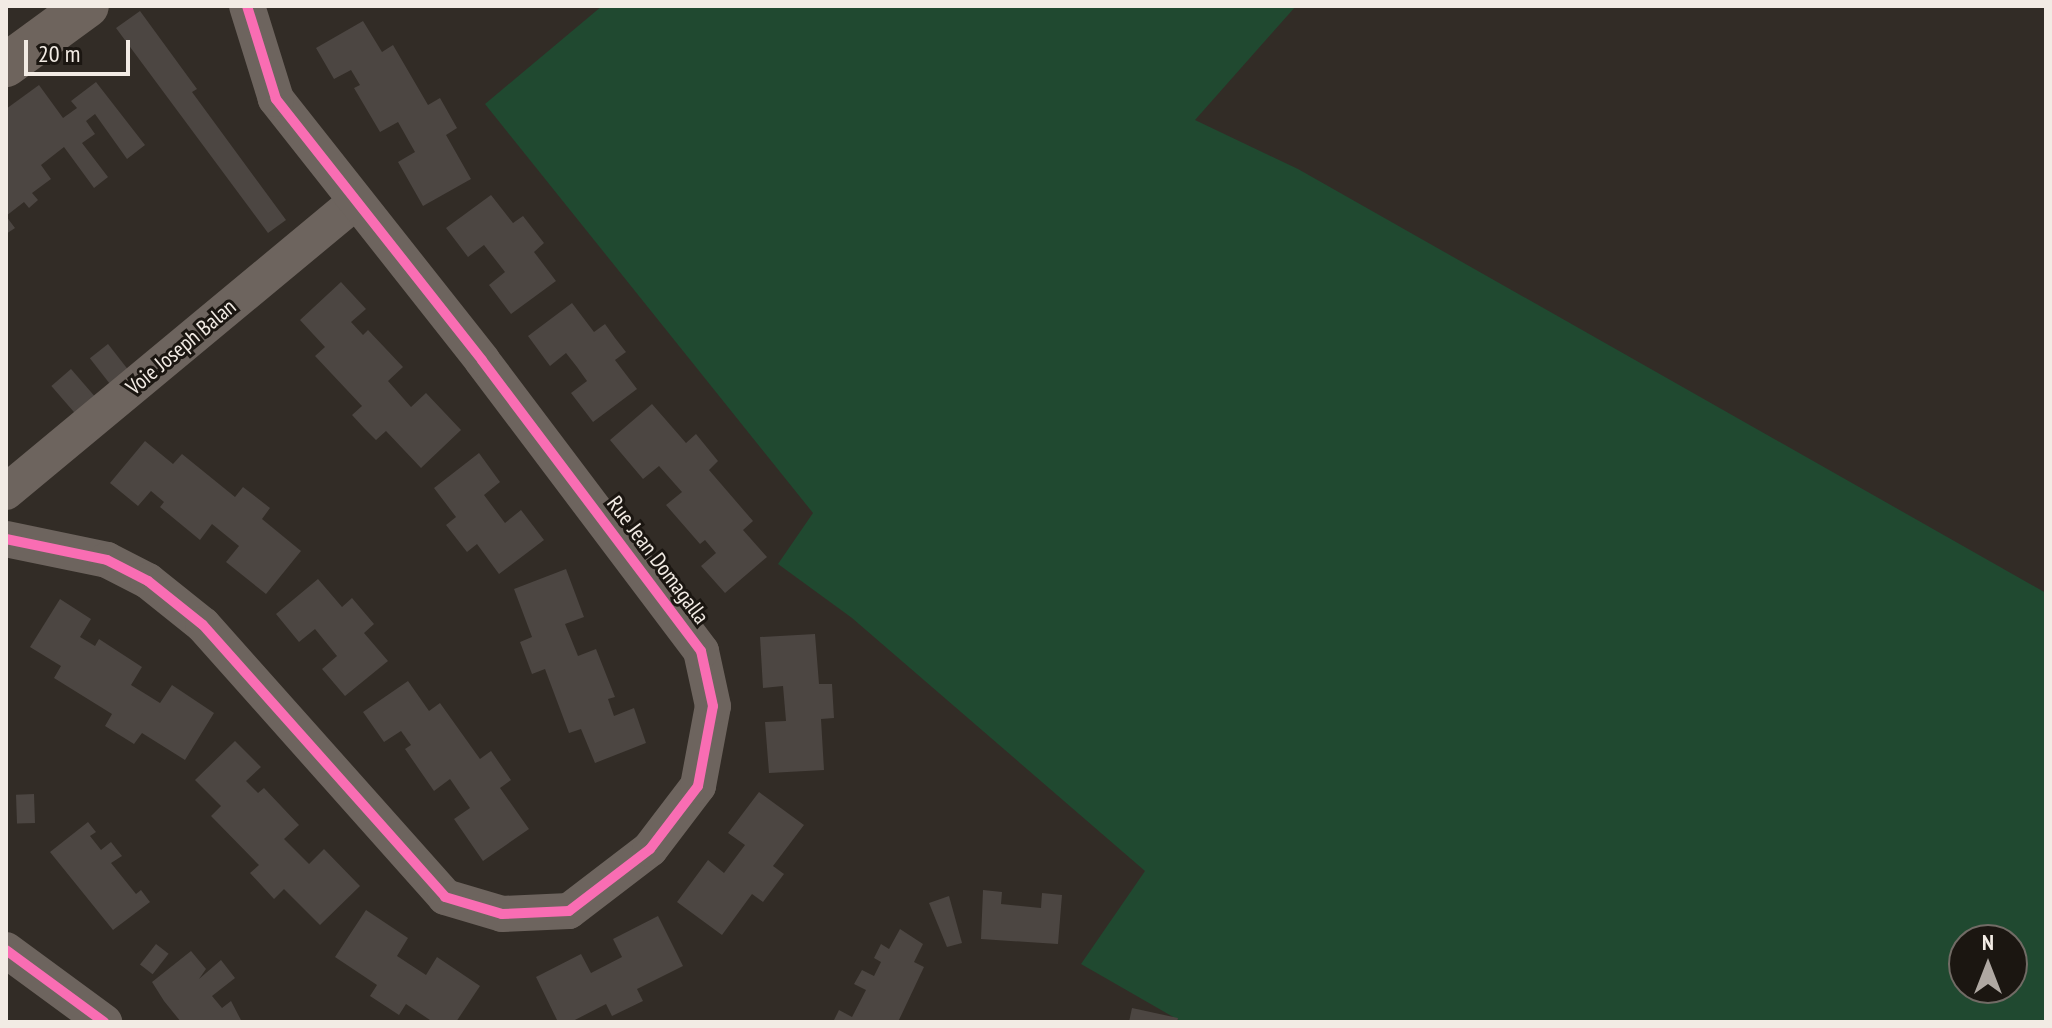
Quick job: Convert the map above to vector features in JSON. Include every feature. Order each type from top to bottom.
[{"type":"main road","points":[[6,65],[87,6]]},
{"type":"street","name":"Rue Jean Domagalla","points":[[6,539],[107,560],[148,581],[203,625],[445,897],[502,914],[569,911],[650,849],[698,786],[713,706],[701,651],[276,99],[247,6]]},
{"type":"street","name":"Voie Joseph Balan","points":[[6,492],[356,201]]},
{"type":"street","points":[[6,950],[104,1022]]},
{"type":"green space","points":[[602,6],[1296,6],[1195,120],[1298,169],[2046,593],[2046,1022],[1182,1022],[1081,964],[1145,871],[852,618],[778,564],[813,513],[485,104]]},
{"type":"building","points":[[140,11],[197,89],[192,92],[286,220],[268,233],[116,28]]},
{"type":"building","points":[[363,21],[382,52],[393,45],[428,105],[440,98],[457,128],[446,135],[471,179],[423,206],[398,162],[415,152],[398,122],[380,132],[354,88],[360,85],[351,70],[334,79],[316,48]]},
{"type":"building","points":[[96,82],[145,145],[127,159],[95,114],[86,121],[95,134],[82,143],[108,177],[94,188],[64,147],[41,165],[51,179],[32,193],[38,200],[29,208],[24,202],[6,216],[6,109],[39,85],[63,118],[77,108],[71,101]]},
{"type":"building","points":[[491,195],[513,223],[523,216],[544,243],[534,252],[556,281],[511,314],[489,285],[505,272],[484,245],[468,257],[446,228]]},
{"type":"building","points":[[6,216],[15,228],[6,234]]},
{"type":"building","points":[[341,282],[366,309],[351,322],[363,335],[368,330],[403,367],[388,381],[411,407],[426,393],[461,430],[421,468],[386,431],[376,440],[364,428],[352,415],[362,406],[315,356],[325,347],[300,320]]},
{"type":"building","points":[[572,303],[594,332],[605,324],[626,352],[615,360],[637,389],[593,422],[571,393],[587,381],[577,367],[566,353],[550,366],[528,336]]},
{"type":"building","points":[[108,344],[128,370],[110,384],[90,358]]},
{"type":"building","points":[[71,369],[95,397],[76,414],[51,386]]},
{"type":"building","points":[[652,404],[686,443],[696,434],[718,461],[709,470],[753,521],[743,530],[767,557],[725,593],[701,566],[716,553],[705,540],[700,544],[666,505],[682,492],[659,466],[643,479],[610,440]]},
{"type":"building","points":[[145,441],[173,464],[182,454],[235,497],[243,487],[270,508],[262,519],[301,551],[266,594],[226,562],[239,546],[212,524],[200,540],[160,507],[164,502],[151,491],[138,506],[110,483]]},
{"type":"building","points":[[479,453],[500,482],[484,495],[505,523],[521,510],[544,540],[499,574],[477,544],[467,552],[446,525],[456,517],[434,488]]},
{"type":"building","points":[[566,569],[584,617],[565,624],[578,656],[596,649],[615,697],[608,699],[614,716],[634,708],[646,743],[595,763],[581,729],[569,733],[545,669],[532,674],[520,642],[532,637],[514,589]]},
{"type":"building","points":[[318,579],[342,607],[352,598],[374,624],[364,633],[388,661],[345,696],[322,669],[337,656],[315,629],[299,642],[276,614]]},
{"type":"building","points":[[60,599],[91,619],[80,637],[95,646],[99,639],[142,667],[131,685],[160,703],[172,685],[214,713],[185,760],[142,733],[134,744],[105,726],[112,714],[54,678],[61,666],[30,647]]},
{"type":"building","points":[[815,634],[819,684],[832,684],[834,718],[821,719],[824,770],[769,773],[765,722],[786,721],[783,686],[763,688],[760,637]]},
{"type":"building","points":[[408,681],[429,711],[440,703],[480,759],[491,751],[511,780],[500,788],[529,829],[483,861],[454,819],[470,808],[450,779],[434,791],[405,749],[411,745],[401,731],[384,742],[363,712]]},
{"type":"building","points":[[235,741],[261,767],[246,781],[258,793],[264,788],[299,825],[284,839],[309,864],[324,849],[360,886],[320,925],[284,889],[274,899],[250,873],[259,865],[211,816],[221,806],[195,780]]},
{"type":"building","points":[[759,792],[804,825],[773,866],[784,874],[763,902],[752,894],[722,935],[677,902],[708,860],[724,873],[745,845],[728,833]]},
{"type":"building","points":[[34,794],[35,823],[17,824],[16,795]]},
{"type":"building","points":[[88,822],[96,832],[90,836],[101,850],[111,842],[122,856],[111,863],[136,894],[141,890],[150,902],[113,930],[50,852]]},
{"type":"building","points":[[983,890],[1002,892],[1001,904],[1041,908],[1042,893],[1062,895],[1058,944],[981,939]]},
{"type":"building","points":[[949,896],[962,943],[947,947],[929,903]]},
{"type":"building","points":[[366,910],[408,938],[397,956],[426,975],[437,957],[480,986],[456,1022],[433,1022],[406,1004],[399,1015],[370,996],[377,985],[335,957]]},
{"type":"building","points":[[658,916],[683,966],[637,989],[643,1001],[612,1016],[606,1004],[571,1022],[558,1022],[536,977],[581,954],[591,973],[622,957],[613,939]]},
{"type":"building","points":[[900,929],[923,944],[914,962],[924,967],[898,1022],[833,1022],[839,1010],[852,1017],[866,990],[854,984],[862,970],[874,976],[881,962],[874,958],[881,944],[889,949]]},
{"type":"building","points":[[156,944],[169,954],[153,974],[140,964]]},
{"type":"building","points":[[191,951],[206,969],[199,979],[221,960],[235,978],[212,996],[222,1008],[231,1001],[242,1022],[181,1022],[164,1001],[152,982]]},
{"type":"building","points":[[1132,1008],[1178,1018],[1177,1022],[1129,1022]]},
{"type":"cycle path","points":[[6,539],[107,560],[148,581],[203,625],[445,897],[502,914],[569,911],[650,849],[698,786],[713,706],[701,651],[482,360],[276,99],[247,6]]},
{"type":"cycle path","points":[[6,950],[104,1022]]}]
